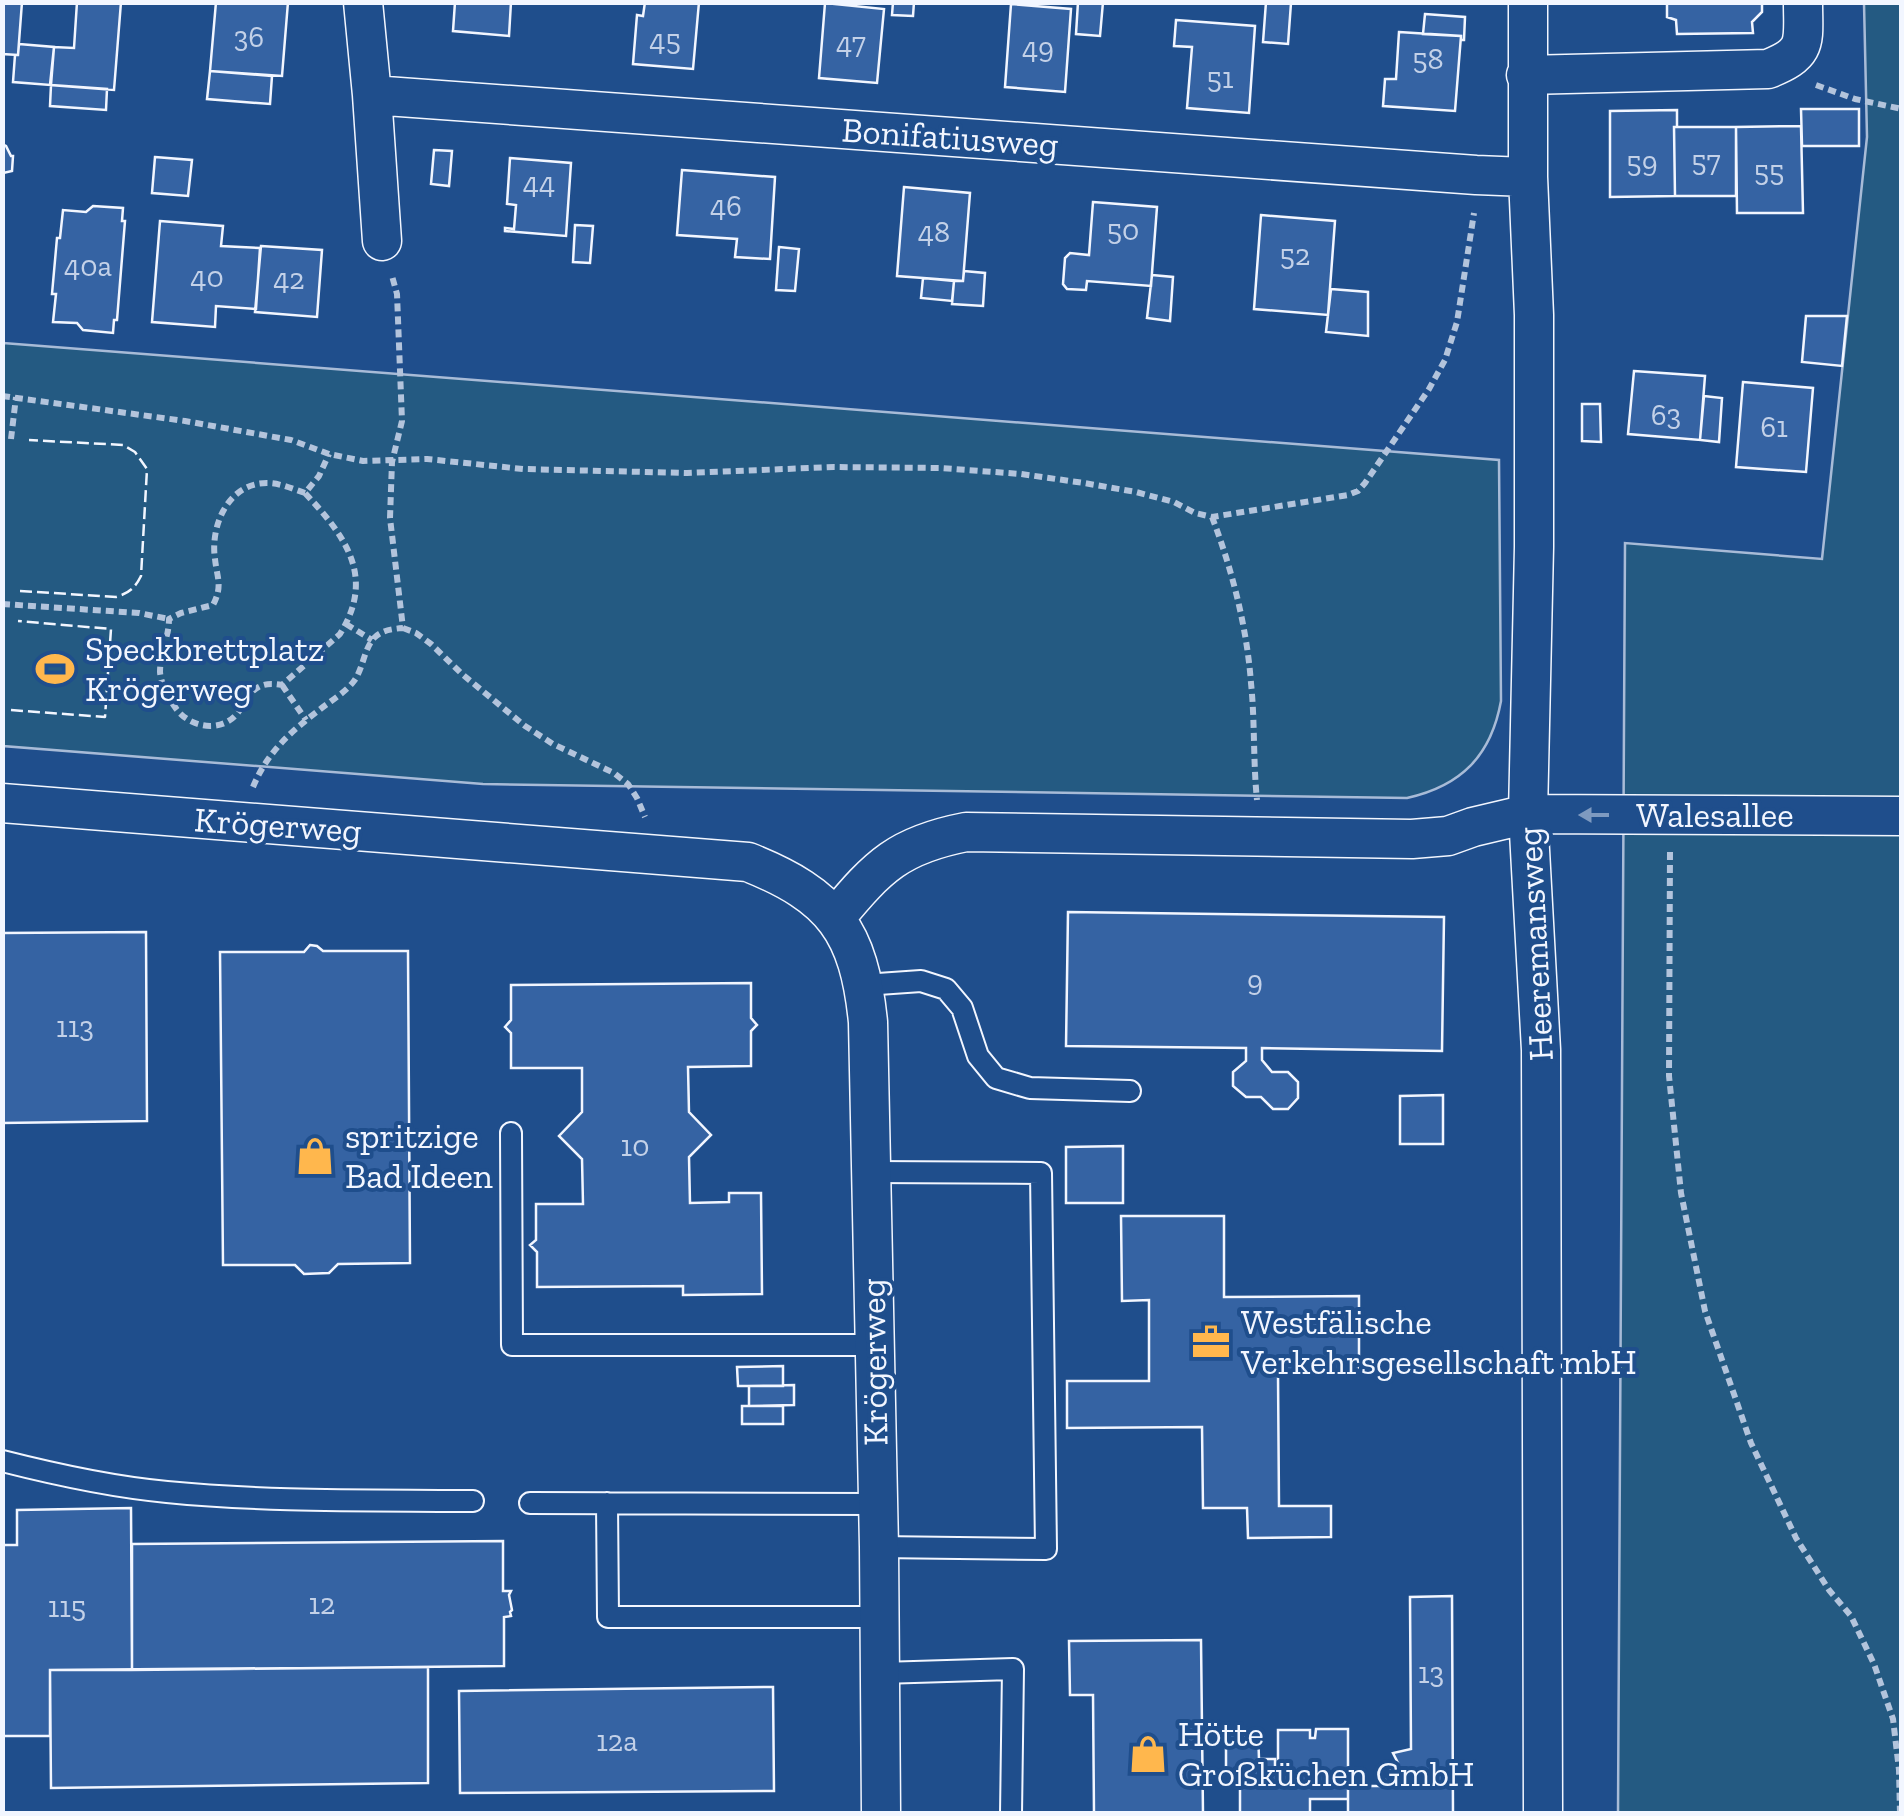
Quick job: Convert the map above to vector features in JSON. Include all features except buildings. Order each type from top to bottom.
[{"type":"street","points":[[364,2],[382,241]]},
{"type":"street","name":"Heeremansweg","points":[[1528,2],[1526,76],[1534,315],[1528,814],[1541,1050],[1543,1814]]},
{"type":"street","points":[[1526,76],[1768,69],[1797,54],[1803,39],[1802,2]]},
{"type":"street","name":"Bonifatiusweg","points":[[372,94],[1528,177]]},
{"type":"street","name":"Krögerweg","points":[[2,803],[748,862],[782,875],[836,916],[864,985],[868,1022],[881,1814]]},
{"type":"street","points":[[836,916],[887,861],[937,838],[966,832],[1412,839],[1448,836],[1528,814]]},
{"type":"street","name":"Walesallee","points":[[1528,814],[1902,816]]},
{"type":"lane","points":[[864,985],[922,981],[946,989],[962,1008],[978,1056],[996,1078],[1030,1088],[1130,1091]]},
{"type":"lane","points":[[512,1133],[512,1345],[873,1346]]},
{"type":"lane","points":[[870,1172],[1041,1173],[1046,1549],[879,1547]]},
{"type":"lane","points":[[2,1461],[78,1480],[168,1492],[472,1502]]},
{"type":"lane","points":[[530,1503],[878,1504]]},
{"type":"lane","points":[[607,1503],[608,1617],[880,1617]]},
{"type":"lane","points":[[881,1673],[1012,1669],[1011,1814]]},
{"type":"path","points":[[1768,69],[1855,99],[1902,109]]},
{"type":"path","points":[[2,396],[274,436],[363,461],[427,459],[523,468],[687,474],[940,468],[1022,474],[1119,489],[1174,502],[1212,517],[1348,495],[1365,483],[1445,360],[1456,322],[1474,219],[1476,175]]},
{"type":"path","points":[[382,241],[396,294],[402,421],[392,462],[390,518],[403,628]]},
{"type":"path","points":[[11,439],[16,397]]},
{"type":"path","points":[[305,493],[319,476],[329,454]]},
{"type":"path","points":[[2,604],[169,619],[213,605],[219,594],[214,559],[220,514],[245,487],[266,482],[305,493],[333,525],[353,560],[356,577],[346,624],[340,634],[282,684],[267,683],[253,691],[233,718],[218,727],[198,725],[178,713],[167,694],[160,675],[169,619]]},
{"type":"path","points":[[1212,517],[1244,630],[1261,838]]},
{"type":"path","points":[[346,624],[372,640]]},
{"type":"path","points":[[238,822],[262,766],[273,751],[353,683],[372,640],[386,630],[403,628],[431,644],[525,726],[628,784],[659,853]]},
{"type":"path","points":[[282,684],[306,720]]},
{"type":"path","points":[[1670,815],[1669,1076],[1682,1192],[1705,1311],[1751,1443],[1796,1538],[1851,1616],[1874,1664],[1892,1719],[1900,1814]]},
{"type":"shaded area","points":[[1864,3],[1901,3],[1901,1813],[1618,1814],[1625,543],[1822,559],[1867,137]]},
{"type":"shaded area","points":[[3,343],[1499,460],[1501,701],[1490,738],[1470,766],[1443,786],[1407,798],[483,784],[3,746]]},
{"type":"fence","points":[[20,591],[116,597],[131,590],[141,576],[147,469],[135,452],[123,445],[29,440]]},
{"type":"fence","points":[[11,710],[105,717],[111,629],[18,621]]},
{"type":"place","name":"Speckbrettplatz Krögerweg","points":[[55,669]]},
{"type":"place","name":"spritzige Bad Ideen","points":[[315,1156]]},
{"type":"place","name":"Westfälische Verkehrsgesellschaft mbH","points":[[1211,1342]]},
{"type":"place","name":"Hötte Großküchen GmbH","points":[[1148,1754]]}]
